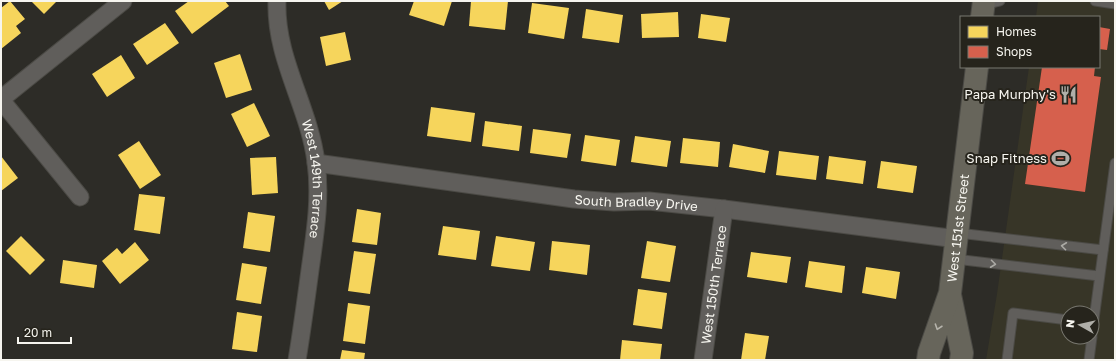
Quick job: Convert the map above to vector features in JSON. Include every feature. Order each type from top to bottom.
[{"type":"main road","name":"West 151st Street","points":[[928,360],[929,353],[950,293],[977,68]]},
{"type":"main road","name":"West 151st Street","points":[[950,293],[962,353],[961,360]]},
{"type":"street","points":[[80,198],[1,100],[124,1]]},
{"type":"street","name":"West 149th Terrace","points":[[277,1],[280,41],[287,67],[311,133],[316,163],[318,207],[315,240],[297,360]]},
{"type":"street","name":"South Bradley Drive","points":[[316,163],[574,199],[614,202],[649,201],[724,209],[956,244]]},
{"type":"street","name":"West 150th Terrace","points":[[703,360],[724,209]]},
{"type":"lane","points":[[1094,1],[1115,4]]},
{"type":"lane","points":[[1096,305],[1103,250],[1112,214],[1115,163]]},
{"type":"lane","points":[[956,244],[1103,250]]},
{"type":"lane","points":[[956,244],[1100,276]]},
{"type":"lane","points":[[1008,360],[1013,313],[1060,319]]},
{"type":"lane","points":[[1088,360],[1090,345]]},
{"type":"shaded area","points":[[1038,1],[1115,1],[1115,360],[986,360],[997,294],[1029,68],[1100,68],[1100,16],[1036,16]]},
{"type":"building: Homes","points":[[10,1],[25,19],[16,26],[21,33],[1,49],[1,8]]},
{"type":"building: Homes","points":[[31,1],[57,1],[44,14]]},
{"type":"building: Homes","points":[[189,1],[225,1],[229,6],[192,34],[175,11]]},
{"type":"building: Homes","points":[[324,1],[343,1],[329,10]]},
{"type":"building: Homes","points":[[414,1],[452,1],[444,26],[409,15]]},
{"type":"building: Homes","points":[[471,1],[508,1],[505,30],[469,26]]},
{"type":"building: Homes","points":[[532,3],[569,8],[564,39],[528,33]]},
{"type":"building: Homes","points":[[586,9],[623,15],[619,43],[582,38]]},
{"type":"building: Homes","points":[[678,12],[679,37],[642,38],[641,14]]},
{"type":"building: Homes","points":[[701,14],[730,18],[726,42],[698,38]]},
{"type":"building: Homes","points":[[165,23],[179,43],[147,65],[133,44]]},
{"type":"building: Homes","points":[[345,32],[351,60],[326,66],[320,37]]},
{"type":"building: Homes","points":[[240,54],[252,90],[226,98],[214,63]]},
{"type":"building: Homes","points":[[121,55],[135,78],[107,97],[92,74]]},
{"type":"building: Homes","points":[[254,103],[270,136],[247,147],[231,114]]},
{"type":"building: Homes","points":[[431,107],[475,113],[471,142],[427,136]]},
{"type":"building: Homes","points":[[485,121],[522,126],[519,151],[482,146]]},
{"type":"building: Homes","points":[[533,129],[571,134],[567,158],[530,153]]},
{"type":"building: Homes","points":[[585,135],[620,140],[616,166],[581,161]]},
{"type":"building: Homes","points":[[635,136],[671,141],[667,167],[631,162]]},
{"type":"building: Homes","points":[[683,138],[720,142],[718,167],[680,163]]},
{"type":"building: Homes","points":[[139,141],[161,175],[140,189],[118,155]]},
{"type":"building: Homes","points":[[733,144],[769,151],[765,173],[729,167]]},
{"type":"building: Homes","points":[[779,151],[819,156],[816,180],[776,175]]},
{"type":"building: Homes","points":[[1,156],[18,178],[1,191]]},
{"type":"building: Homes","points":[[829,156],[866,161],[863,184],[826,179]]},
{"type":"building: Homes","points":[[276,157],[278,193],[252,195],[250,158]]},
{"type":"building: Homes","points":[[881,161],[917,166],[913,193],[877,188]]},
{"type":"building: Homes","points":[[139,194],[165,197],[160,234],[134,230]]},
{"type":"building: Homes","points":[[357,209],[381,213],[377,245],[352,242]]},
{"type":"building: Homes","points":[[248,212],[275,216],[270,252],[243,248]]},
{"type":"building: Homes","points":[[443,226],[480,231],[476,260],[438,255]]},
{"type":"building: Homes","points":[[21,236],[45,260],[30,275],[6,251]]},
{"type":"building: Homes","points":[[496,236],[535,242],[530,271],[491,266]]},
{"type":"building: Homes","points":[[552,241],[590,245],[587,275],[549,270]]},
{"type":"building: Homes","points":[[647,241],[676,246],[670,282],[641,278]]},
{"type":"building: Homes","points":[[135,242],[149,260],[120,284],[102,261],[117,248],[122,254]]},
{"type":"building: Homes","points":[[354,251],[376,254],[370,294],[348,291]]},
{"type":"building: Homes","points":[[751,252],[791,257],[787,283],[747,277]]},
{"type":"building: Homes","points":[[63,260],[97,265],[94,288],[60,283]]},
{"type":"building: Homes","points":[[809,261],[845,266],[842,293],[805,287]]},
{"type":"building: Homes","points":[[242,263],[267,267],[261,304],[236,300]]},
{"type":"building: Homes","points":[[866,267],[900,272],[896,299],[862,293]]},
{"type":"building: Homes","points":[[638,289],[667,293],[662,329],[633,325]]},
{"type":"building: Homes","points":[[348,303],[370,306],[365,344],[343,341]]},
{"type":"building: Homes","points":[[237,312],[262,316],[257,352],[232,349]]},
{"type":"building: Homes","points":[[745,333],[769,336],[765,360],[741,360]]},
{"type":"building: Homes","points":[[622,340],[662,344],[660,360],[620,360]]},
{"type":"building: Homes","points":[[342,350],[365,353],[364,360],[340,360]]},
{"type":"building: Shops","points":[[1100,27],[1110,29],[1107,50],[1100,49]]},
{"type":"building: Shops","points":[[1042,68],[1095,68],[1094,76],[1101,77],[1085,192],[1025,184]]},
{"type":"place","name":"Papa Murphy's","points":[[1069,94]]},
{"type":"place","name":"Snap Fitness","points":[[1060,158]]}]
